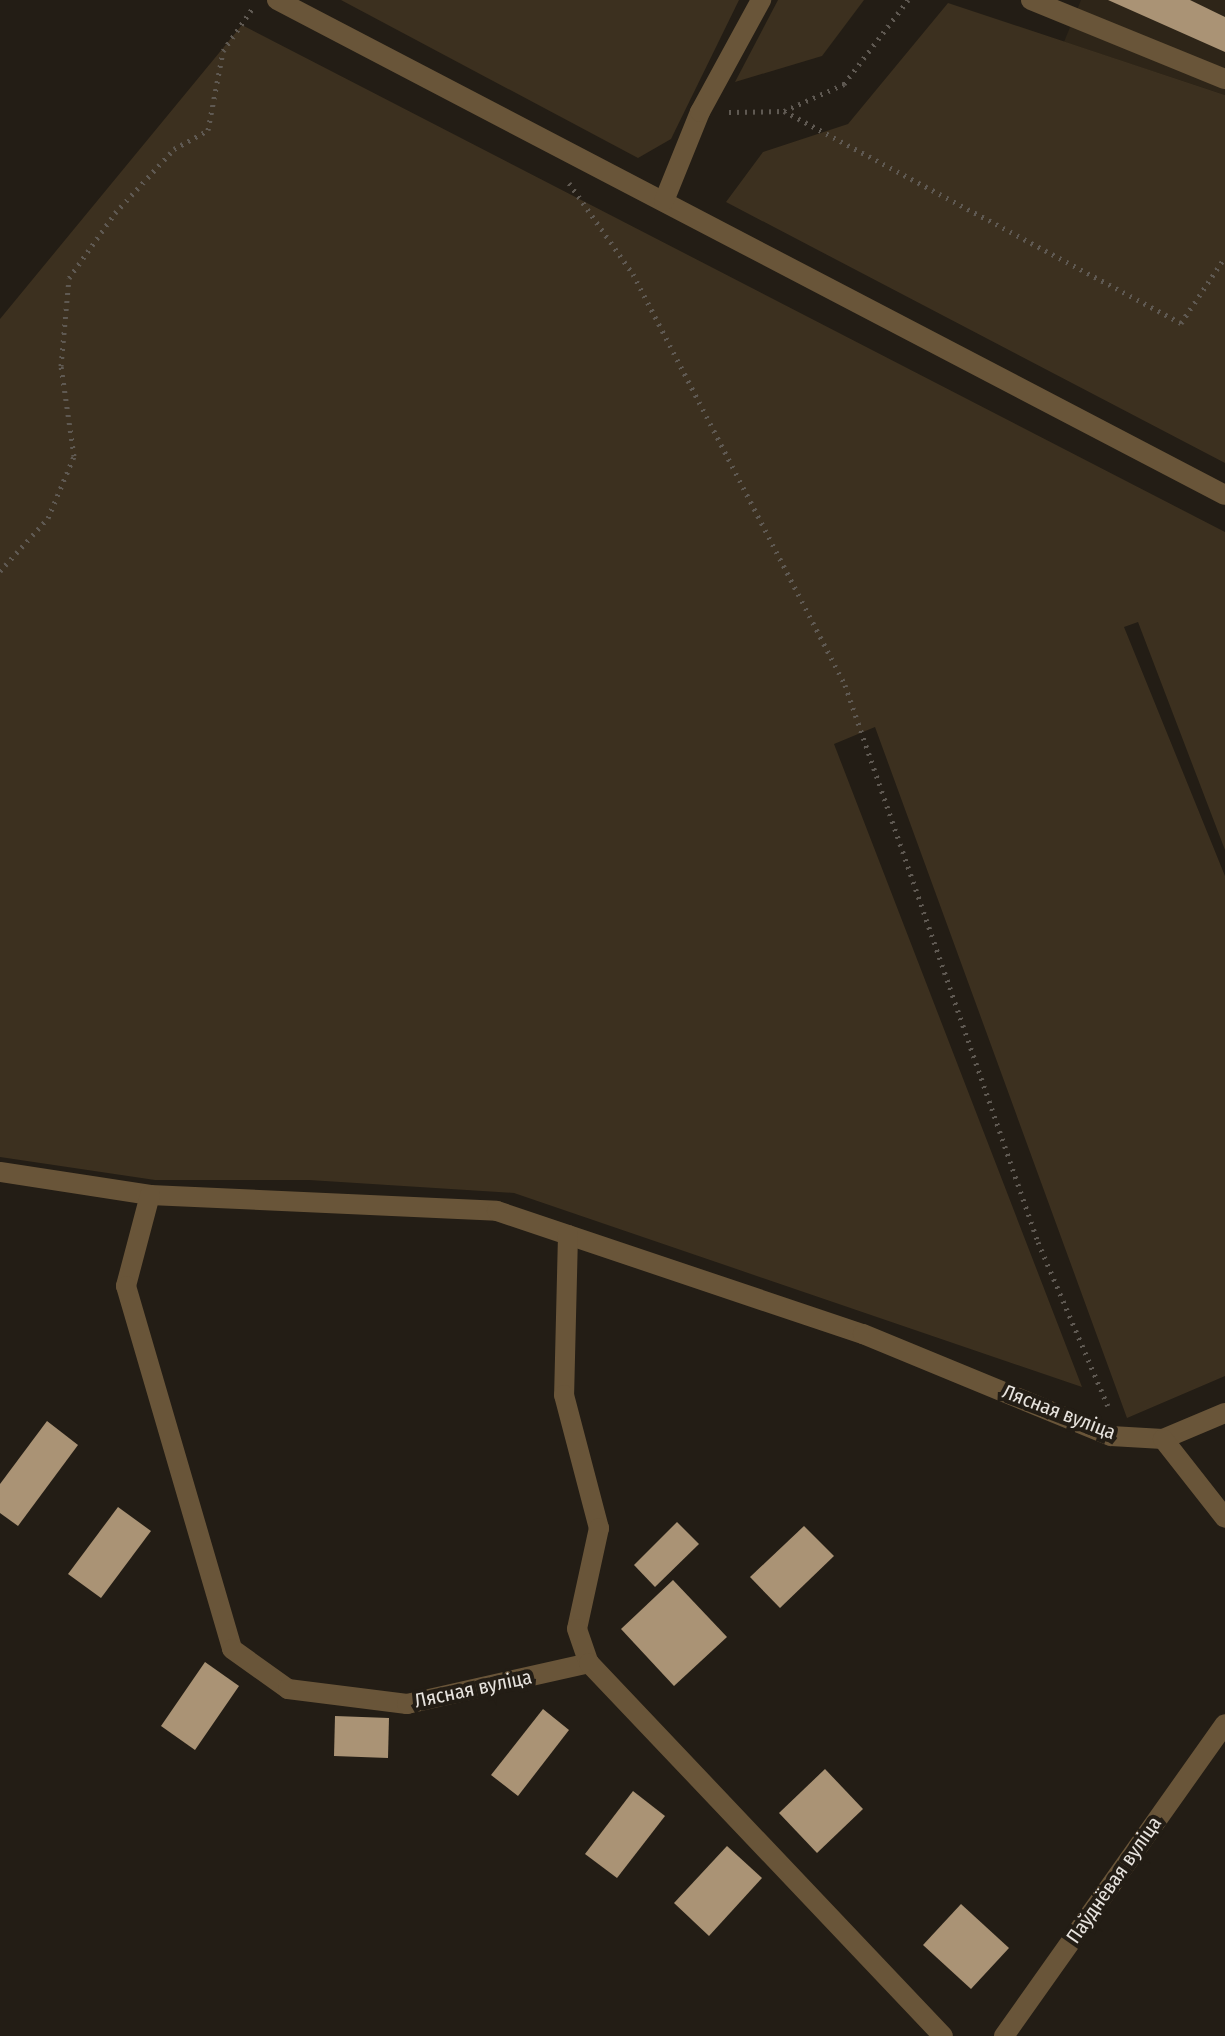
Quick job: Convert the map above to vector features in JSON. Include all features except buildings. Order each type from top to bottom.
[{"type":"street","points":[[277,0],[1225,495]]},
{"type":"street","points":[[664,201],[700,112],[761,0]]},
{"type":"street","points":[[1031,0],[1225,79]]},
{"type":"street","name":"Лясная вуліца","points":[[0,1172],[150,1195],[497,1211],[863,1334],[1111,1436],[1163,1439],[1225,1413]]},
{"type":"street","name":"Лясная вуліца","points":[[150,1195],[126,1286],[232,1649],[288,1689],[407,1704],[589,1663]]},
{"type":"street","points":[[568,1235],[564,1395],[599,1528],[577,1629],[589,1663],[943,2036]]},
{"type":"street","points":[[1163,1439],[1225,1518]]},
{"type":"street","name":"Паўднёвая вуліца","points":[[1004,2036],[1225,1724]]},
{"type":"path","points":[[0,571],[48,518],[74,456],[61,366],[69,278],[115,213],[174,149],[208,130],[223,51],[258,0]]},
{"type":"path","points":[[700,112],[784,111],[844,84],[908,0]]},
{"type":"path","points":[[784,111],[1181,323],[1225,257]]},
{"type":"path","points":[[563,175],[633,274],[845,685],[1038,1242],[1096,1386],[1125,1437]]},
{"type":"shaded area","points":[[341,0],[739,0],[671,139],[638,158]]},
{"type":"shaded area","points":[[778,0],[864,0],[822,56],[735,82]]},
{"type":"shaded area","points":[[1081,0],[1225,0],[1225,95],[1064,42]]},
{"type":"shaded area","points":[[948,3],[1225,95],[1225,463],[726,202],[763,152],[848,124]]},
{"type":"shaded area","points":[[242,25],[1225,532],[1225,850],[1138,622],[1124,627],[1225,876],[1225,1376],[1127,1418],[875,727],[834,744],[1082,1387],[514,1193],[309,1180],[155,1180],[0,1157],[0,319]]}]
